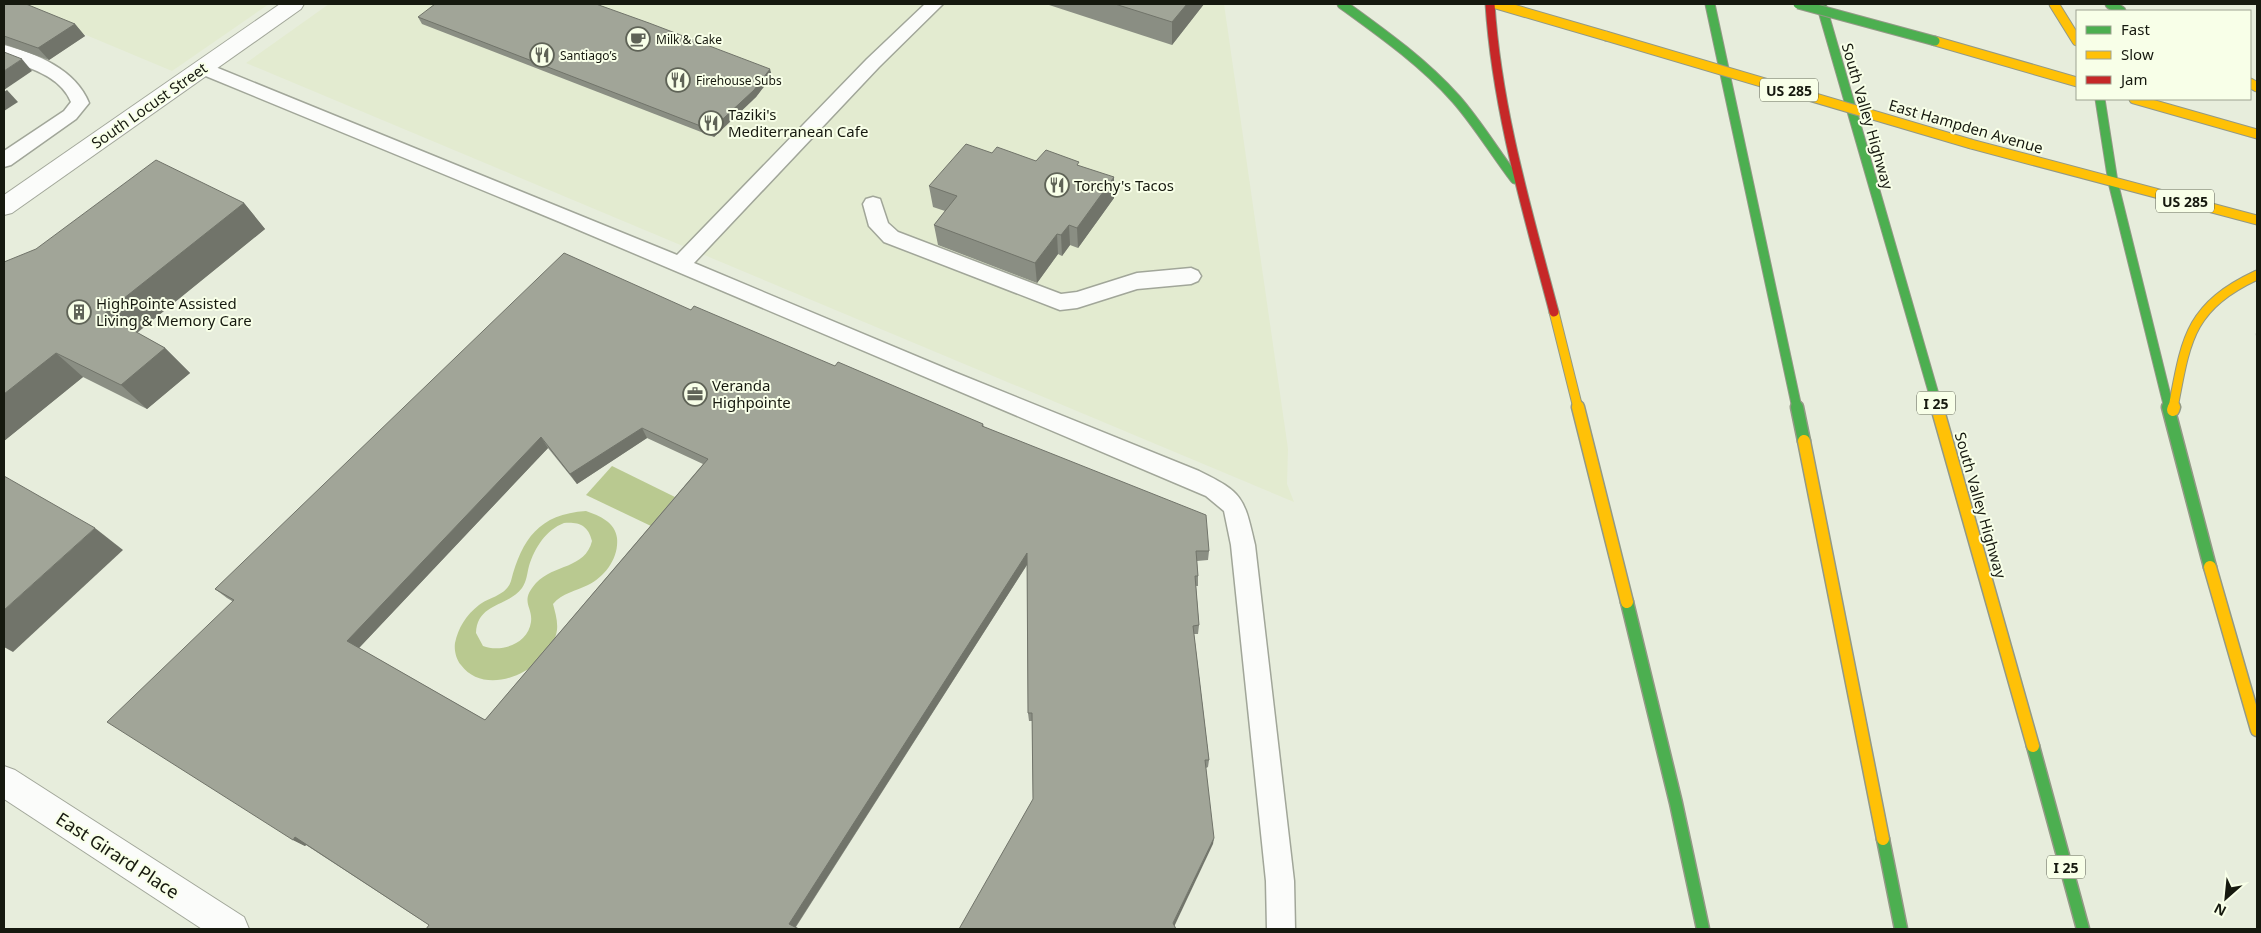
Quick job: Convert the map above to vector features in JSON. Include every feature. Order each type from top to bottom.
[{"type":"highway","points":[[1342,4],[1406,51],[1440,82],[1476,124],[1522,189]]},
{"type":"highway","points":[[1490,4],[1491,41],[1497,79],[1522,189],[1602,499],[1667,765],[1702,929]]},
{"type":"highway","name":"East Hampden Avenue","points":[[1496,4],[1971,144],[2257,220]]},
{"type":"highway","points":[[1710,4],[1810,468],[1901,929]]},
{"type":"highway","points":[[1798,4],[1936,41],[2076,82]]},
{"type":"highway","name":"South Valley Highway","points":[[1820,4],[1981,559],[2083,929]]},
{"type":"highway","points":[[2054,4],[2076,39]]},
{"type":"highway","points":[[2100,100],[2113,182],[2172,419],[2257,730]]},
{"type":"highway","points":[[2138,100],[2257,134]]},
{"type":"highway","points":[[2172,419],[2185,350],[2196,319],[2203,307],[2227,287],[2257,275]]},
{"type":"street","name":"South Locust Street","points":[[4,207],[294,4]]},
{"type":"street","name":"East Girard Place","points":[[4,781],[232,929]]},
{"type":"lane","points":[[680,265],[931,6]]},
{"type":"lane","points":[[4,51],[63,77],[78,92],[80,102],[70,115],[4,160]]},
{"type":"lane","points":[[202,68],[558,213],[946,378],[1214,489],[1234,506],[1244,555],[1280,881],[1281,929]]},
{"type":"lane","points":[[873,204],[879,226],[891,237],[1060,302],[1077,300],[1137,281],[1191,276]]},
{"type":"shaded area","points":[[12,4],[269,4],[172,71]]},
{"type":"shaded area","points":[[329,4],[1224,4],[1288,449],[1287,484],[1294,502],[246,63]]},
{"type":"shaded area","points":[[612,466],[675,497],[651,526],[586,495]]},
{"type":"shaded area","points":[[586,511],[610,524],[616,532],[617,545],[616,553],[610,566],[594,582],[565,595],[553,604],[557,630],[552,644],[543,657],[531,667],[501,680],[486,680],[472,675],[459,663],[455,651],[456,637],[463,622],[479,605],[501,593],[509,586],[521,553],[535,531],[556,517]],"holes":[[[569,523],[578,524],[588,531],[592,541],[588,550],[576,562],[551,572],[531,589],[527,599],[531,622],[525,636],[513,645],[505,647],[490,648],[483,646],[476,633],[482,616],[494,606],[509,599],[522,588],[531,559],[542,540],[558,526]]]},
{"type":"building","points":[[4,4],[26,4],[75,24],[38,48],[4,36]]},
{"type":"building","points":[[435,4],[596,4],[770,69],[754,90],[711,130],[418,17]]},
{"type":"building","points":[[1115,4],[1187,4],[1172,22]]},
{"type":"building","points":[[4,52],[22,59],[4,71]]},
{"type":"building","points":[[966,144],[992,153],[997,147],[1036,161],[1046,150],[1079,162],[1077,165],[1114,177],[1077,228],[1069,225],[1061,235],[1057,234],[1035,263],[934,225],[957,196],[929,186]]},
{"type":"building","name":"HighPointe Assisted Living & Memory Care","points":[[156,160],[244,203],[104,314],[165,348],[121,385],[56,353],[4,394],[4,262],[36,249]]},
{"type":"building","points":[[564,253],[691,310],[694,306],[835,366],[838,362],[983,424],[982,426],[1206,515],[1209,551],[1196,551],[1198,576],[1195,576],[1199,625],[1193,626],[1209,760],[1205,760],[1214,838],[1173,923],[1176,929],[959,929],[1033,799],[1032,713],[1028,713],[1027,553],[789,924],[799,929],[426,929],[429,925],[295,837],[293,840],[107,722],[234,600],[215,589]],"holes":[[[642,428],[708,459],[485,720],[347,641],[541,437],[570,474]]]},
{"type":"building","points":[[4,476],[95,528],[4,610]]},
{"type":"tram line","points":[[2256,334],[2257,338]]},
{"type":"traffic: fast","points":[[1342,4],[1402,48],[1443,85],[1472,118],[1515,179]]},
{"type":"traffic: fast","points":[[1710,4],[1804,441]]},
{"type":"traffic: fast","points":[[1798,4],[1935,41]]},
{"type":"traffic: fast","points":[[1821,4],[1935,398]]},
{"type":"traffic: fast","points":[[2110,4],[2119,10]]},
{"type":"traffic: fast","points":[[2100,100],[2113,182],[2133,270],[2210,567]]},
{"type":"traffic: fast","points":[[1627,602],[1676,803],[1703,929]]},
{"type":"traffic: fast","points":[[2033,746],[2083,929]]},
{"type":"traffic: fast","points":[[1883,839],[1901,929]]},
{"type":"traffic: slow","points":[[1496,4],[1606,36]]},
{"type":"traffic: slow","points":[[2054,4],[2076,39]]},
{"type":"traffic: slow","points":[[1606,36],[1971,144]]},
{"type":"traffic: slow","points":[[1935,41],[2076,82]]},
{"type":"traffic: slow","points":[[2251,84],[2257,87]]},
{"type":"traffic: slow","points":[[2138,100],[2257,134]]},
{"type":"traffic: slow","points":[[1971,144],[2257,220]]},
{"type":"traffic: slow","points":[[2173,410],[2181,365],[2187,345],[2203,312],[2216,298],[2234,286],[2257,275]]},
{"type":"traffic: slow","points":[[1554,312],[1627,602]]},
{"type":"traffic: slow","points":[[1935,398],[2033,746]]},
{"type":"traffic: slow","points":[[1804,441],[1883,839]]},
{"type":"traffic: slow","points":[[2210,567],[2257,730]]},
{"type":"traffic: jam","points":[[1490,4],[1498,82],[1513,160],[1554,312]]},
{"type":"place","name":"Milk & Cake","points":[[638,39]]},
{"type":"place","name":"Santiago’s","points":[[542,55]]},
{"type":"place","name":"Firehouse Subs","points":[[678,80]]},
{"type":"place","name":"Taziki's Mediterranean Cafe","points":[[711,123]]},
{"type":"place","name":"Torchy's Tacos","points":[[1057,185]]},
{"type":"place","name":"HighPointe Assisted Living & Memory Care","points":[[79,312]]},
{"type":"place","name":"Veranda Highpointe","points":[[695,394]]}]
